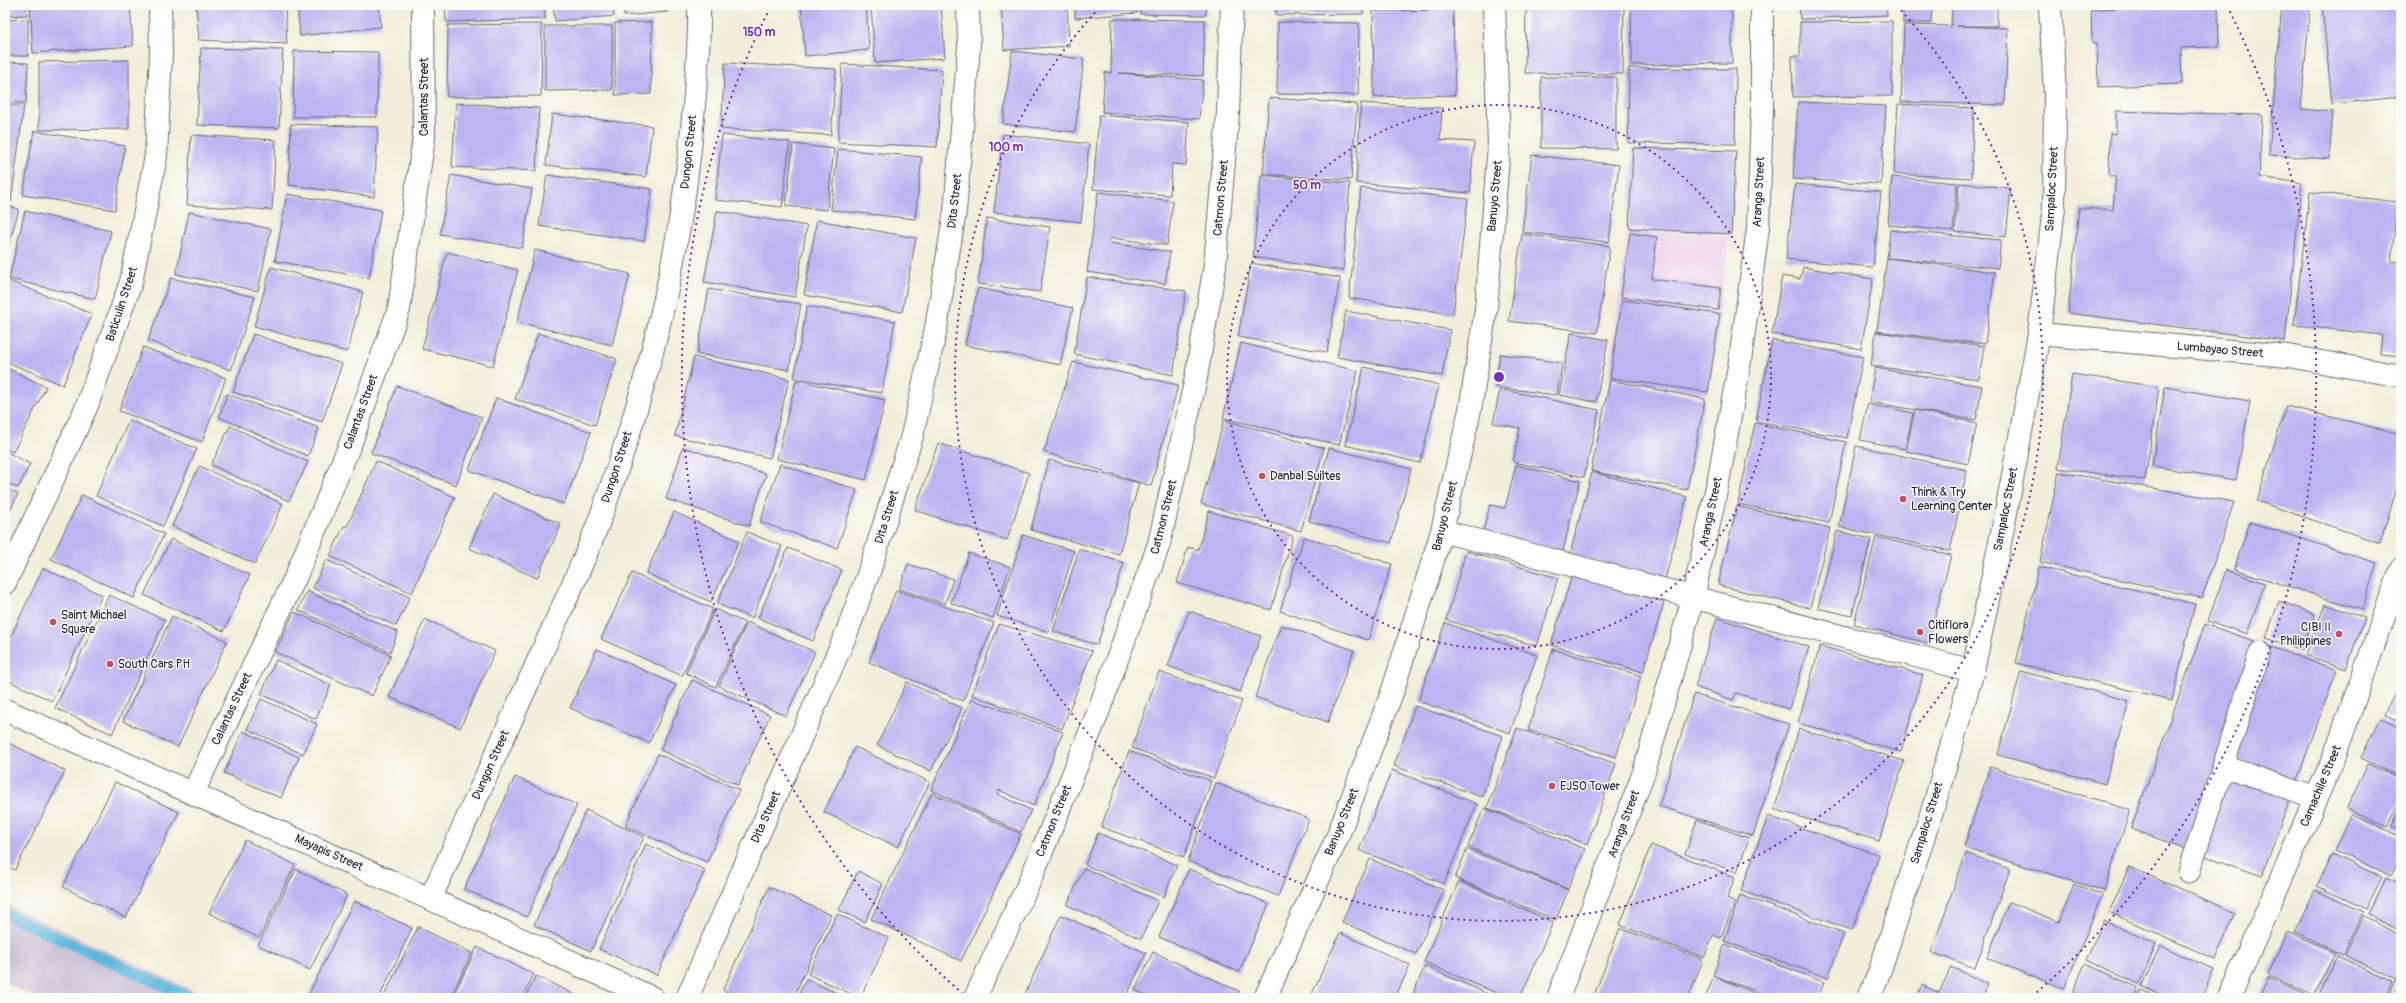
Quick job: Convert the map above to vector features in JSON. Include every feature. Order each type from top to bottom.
[{"type":"street","name":"Baticulin Street","points":[[5,583],[86,408],[131,282],[156,156],[161,53],[160,5]]},
{"type":"street","name":"Calantas Street","points":[[193,793],[296,576],[351,442],[399,309],[424,137],[423,5]]},
{"type":"street","name":"Dungon Street","points":[[430,899],[569,593],[608,498],[635,414],[659,327],[678,238],[688,172],[697,65],[699,5]]},
{"type":"street","name":"Dita Street","points":[[687,998],[847,632],[870,569],[912,436],[936,328],[955,211],[969,47],[968,5]]},
{"type":"street","name":"Catmon Street","points":[[975,998],[1035,869],[1097,715],[1159,544],[1196,378],[1215,265],[1228,113],[1232,5]]},
{"type":"street","name":"Banuyo Street","points":[[1265,998],[1336,838],[1393,690],[1442,531],[1470,410],[1486,309],[1499,145],[1494,5]]},
{"type":"street","name":"Aranga Street","points":[[1558,998],[1644,772],[1692,598],[1719,476],[1740,361],[1758,228],[1762,109],[1762,5]]},
{"type":"street","name":"Sampaloc Street","points":[[1869,998],[1879,973],[1934,805],[1972,670],[2005,518],[2038,334],[2054,206],[2055,94],[2050,5]]},
{"type":"street","name":"Lumbayao Street","points":[[2038,334],[2288,356],[2401,376]]},
{"type":"street","points":[[1442,531],[1692,598],[1972,670]]},
{"type":"street","name":"Camachile Street","points":[[2230,998],[2334,757],[2401,569]]},
{"type":"street","name":"Mayapis Street","points":[[5,710],[653,998]]},
{"type":"lane","points":[[2188,872],[2224,766],[2260,652]]},
{"type":"lane","points":[[2224,766],[2316,798]]},
{"type":"shaded area","points":[[1628,230],[1729,237],[1708,395],[1608,379]]},
{"type":"shaded area","points":[[5,904],[209,998],[37,998],[5,983]]},
{"type":"building","points":[[5,5],[26,5],[27,15],[5,16]]},
{"type":"building","points":[[30,5],[130,5],[133,46],[33,53]]},
{"type":"building","points":[[196,5],[285,5],[287,44],[199,40]]},
{"type":"building","points":[[297,5],[379,5],[381,27],[300,36]]},
{"type":"building","points":[[445,5],[544,5],[545,19],[446,22]]},
{"type":"building","points":[[553,5],[613,5],[614,16],[555,21]]},
{"type":"building","points":[[623,5],[667,5],[667,12],[624,16]]},
{"type":"building","points":[[801,5],[866,5],[869,50],[805,56]]},
{"type":"building","points":[[871,5],[941,5],[945,58],[875,63]]},
{"type":"building","points":[[1001,5],[1067,5],[1069,46],[1004,50]]},
{"type":"building","points":[[1075,5],[1136,5],[1137,13],[1075,18]]},
{"type":"building","points":[[1140,5],[1206,5],[1206,15],[1140,14]]},
{"type":"building","points":[[1275,5],[1363,5],[1363,14],[1276,15]]},
{"type":"building","points":[[1371,5],[1454,5],[1454,6],[1371,9]]},
{"type":"building","points":[[1526,5],[1624,5],[1623,74],[1525,73]]},
{"type":"building","points":[[1631,5],[1732,5],[1732,63],[1632,65]]},
{"type":"building","points":[[1799,5],[1886,5],[1887,15],[1800,19]]},
{"type":"building","points":[[1903,5],[1932,5],[1931,23],[1903,23]]},
{"type":"building","points":[[1952,5],[1997,5],[1997,26],[1956,26],[2008,28],[2005,105],[1901,102],[1904,25],[1951,26]]},
{"type":"building","points":[[2282,5],[2310,6],[2301,109],[2333,112],[2329,159],[2269,155]]},
{"type":"building","points":[[2322,5],[2401,5],[2401,97],[2332,104]]},
{"type":"building","points":[[2218,6],[2219,47],[2181,48],[2182,84],[2098,87],[2097,44],[2092,44],[2091,9]]},
{"type":"building","points":[[1453,10],[1455,95],[1374,97],[1373,11]]},
{"type":"building","points":[[28,19],[28,56],[5,56],[5,20]]},
{"type":"building","points":[[1112,19],[1205,20],[1203,76],[1119,73],[1203,80],[1199,119],[1102,112],[1105,72],[1111,73]]},
{"type":"building","points":[[1892,21],[1892,96],[1793,97],[1792,56],[1800,56],[1800,22]]},
{"type":"building","points":[[652,22],[651,94],[615,95],[615,23]]},
{"type":"building","points":[[1278,22],[1359,23],[1358,95],[1277,94]]},
{"type":"building","points":[[542,24],[541,96],[447,97],[448,25]]},
{"type":"building","points":[[545,26],[612,26],[612,90],[545,91]]},
{"type":"building","points":[[201,48],[283,50],[279,128],[197,125]]},
{"type":"building","points":[[294,51],[378,52],[377,117],[293,117]]},
{"type":"building","points":[[1012,51],[1084,59],[1075,132],[1003,124]]},
{"type":"building","points":[[129,60],[129,129],[39,130],[39,62]]},
{"type":"building","points":[[5,62],[28,63],[26,103],[5,102]]},
{"type":"building","points":[[725,63],[836,69],[831,135],[721,129]]},
{"type":"building","points":[[842,64],[942,70],[937,147],[838,142]]},
{"type":"building","points":[[1629,68],[1736,69],[1735,144],[1628,143]]},
{"type":"building","points":[[1541,77],[1616,77],[1616,149],[1541,148]]},
{"type":"building","points":[[1269,98],[1357,104],[1351,180],[1263,174]]},
{"type":"building","points":[[1798,102],[1886,106],[1881,184],[1793,179]]},
{"type":"building","points":[[456,103],[539,108],[536,171],[452,167]]},
{"type":"building","points":[[1361,103],[1442,108],[1440,140],[1474,142],[1470,193],[1356,183]]},
{"type":"building","points":[[1898,104],[1974,108],[1971,178],[1894,174]]},
{"type":"building","points":[[5,105],[24,105],[11,202],[5,200]]},
{"type":"building","points":[[2116,111],[2262,115],[2259,177],[2302,183],[2285,341],[2068,313],[2079,208],[2113,210],[2116,176],[2109,176],[2110,133],[2116,134]]},
{"type":"building","points":[[552,114],[652,126],[646,177],[546,165]]},
{"type":"building","points":[[1099,115],[1189,122],[1186,165],[1172,164],[1170,195],[1093,189]]},
{"type":"building","points":[[291,124],[378,127],[374,197],[289,185]]},
{"type":"building","points":[[34,131],[125,146],[115,210],[23,195]]},
{"type":"building","points":[[1003,134],[1089,144],[1081,222],[994,212]]},
{"type":"building","points":[[191,135],[276,140],[272,210],[187,205]]},
{"type":"building","points":[[722,135],[790,142],[782,207],[715,200]]},
{"type":"building","points":[[793,144],[834,149],[827,210],[786,206]]},
{"type":"building","points":[[1633,148],[1736,151],[1731,234],[1629,228]]},
{"type":"building","points":[[838,149],[922,157],[915,219],[831,210]]},
{"type":"building","points":[[1532,155],[1619,165],[1609,242],[1522,232]]},
{"type":"building","points":[[451,175],[532,189],[522,248],[440,234]]},
{"type":"building","points":[[547,175],[652,189],[644,241],[539,226]]},
{"type":"building","points":[[1261,175],[1350,183],[1343,271],[1253,257]]},
{"type":"building","points":[[1892,177],[1957,183],[1953,231],[1888,225]]},
{"type":"building","points":[[1959,183],[2011,188],[2006,237],[1955,232]]},
{"type":"building","points":[[1795,184],[1881,192],[1873,267],[1786,259]]},
{"type":"building","points":[[1361,188],[1468,199],[1453,314],[1349,298]]},
{"type":"building","points":[[1098,192],[1173,201],[1167,245],[1111,238],[1110,243],[1170,252],[1165,284],[1087,272]]},
{"type":"building","points":[[2310,192],[2398,202],[2391,261],[2401,262],[2401,356],[2380,354],[2382,335],[2294,325]]},
{"type":"building","points":[[287,194],[381,210],[369,278],[275,261]]},
{"type":"building","points":[[5,205],[19,209],[5,258]]},
{"type":"building","points":[[25,211],[111,231],[95,299],[9,279]]},
{"type":"building","points":[[717,211],[807,226],[795,297],[704,282]]},
{"type":"building","points":[[189,212],[271,229],[258,291],[176,274]]},
{"type":"building","points":[[987,218],[1050,227],[1040,292],[978,284]]},
{"type":"building","points":[[817,220],[916,238],[902,312],[804,295]]},
{"type":"building","points":[[1890,230],[2001,240],[1998,268],[1887,258]]},
{"type":"building","points":[[1630,233],[1657,237],[1652,279],[1721,288],[1718,310],[1621,297]]},
{"type":"building","points":[[1522,234],[1610,246],[1597,333],[1509,321]]},
{"type":"building","points":[[535,250],[630,274],[612,345],[517,322]]},
{"type":"building","points":[[447,252],[518,270],[493,366],[422,349]]},
{"type":"building","points":[[1887,258],[1995,272],[1985,344],[1877,331]]},
{"type":"building","points":[[1251,263],[1340,278],[1327,352],[1238,337]]},
{"type":"building","points":[[271,267],[363,292],[347,352],[254,326]]},
{"type":"building","points":[[1803,267],[1873,279],[1861,349],[1772,334],[1782,276],[1800,279]]},
{"type":"building","points":[[1087,277],[1186,291],[1173,375],[1074,354]]},
{"type":"building","points":[[171,278],[255,297],[231,370],[148,341]]},
{"type":"building","points":[[7,280],[92,314],[63,385],[5,361],[5,286]]},
{"type":"building","points":[[978,288],[1073,308],[1060,365],[965,345]]},
{"type":"building","points":[[709,289],[801,304],[789,370],[697,354]]},
{"type":"building","points":[[1622,300],[1720,314],[1708,392],[1610,378]]},
{"type":"building","points":[[807,306],[895,321],[882,393],[794,378]]},
{"type":"building","points":[[1346,311],[1450,330],[1442,376],[1337,357]]},
{"type":"building","points":[[1876,332],[1984,346],[1979,379],[1871,366]]},
{"type":"building","points":[[538,333],[617,359],[595,425],[515,399]]},
{"type":"building","points":[[1571,333],[1608,340],[1596,402],[1559,395]]},
{"type":"building","points":[[253,334],[342,364],[322,422],[233,392]]},
{"type":"building","points":[[1772,340],[1863,357],[1847,438],[1756,421]]},
{"type":"building","points":[[1241,343],[1358,371],[1339,445],[1223,418]]},
{"type":"building","points":[[143,347],[226,378],[202,442],[119,411]]},
{"type":"building","points":[[1500,354],[1562,363],[1557,395],[1495,387]]},
{"type":"building","points":[[694,357],[789,379],[770,458],[675,436]]},
{"type":"building","points":[[1073,362],[1178,385],[1151,486],[1044,452]]},
{"type":"building","points":[[5,367],[46,387],[13,452],[5,448]]},
{"type":"building","points":[[1364,367],[1439,385],[1420,463],[1345,445]]},
{"type":"building","points":[[1875,368],[1982,386],[1976,420],[1869,402]]},
{"type":"building","points":[[2072,374],[2159,387],[2145,480],[2058,468]]},
{"type":"building","points":[[796,380],[885,400],[866,480],[777,459]]},
{"type":"building","points":[[1610,380],[1705,399],[1687,490],[1591,471]]},
{"type":"building","points":[[397,386],[482,417],[456,485],[371,453]]},
{"type":"building","points":[[2165,387],[2250,401],[2236,480],[2152,466]]},
{"type":"building","points":[[1500,389],[1599,410],[1584,477],[1513,462],[1520,428],[1493,423]]},
{"type":"building","points":[[227,394],[319,428],[308,456],[219,417]]},
{"type":"building","points":[[496,398],[591,432],[564,504],[469,470]]},
{"type":"building","points":[[1868,404],[1913,413],[1905,449],[1860,440]]},
{"type":"building","points":[[2286,406],[2401,434],[2401,475],[2380,543],[2257,501]]},
{"type":"building","points":[[1915,410],[1977,423],[1968,464],[1906,451]]},
{"type":"building","points":[[129,420],[197,449],[163,526],[96,496]]},
{"type":"building","name":"Danbal Suiltes","points":[[1224,420],[1324,448],[1301,531],[1201,504]]},
{"type":"building","points":[[1755,423],[1846,442],[1829,523],[1738,504]]},
{"type":"building","points":[[230,426],[308,462],[289,501],[211,465]]},
{"type":"building","points":[[938,443],[1029,473],[1007,540],[915,510]]},
{"type":"building","name":"Think & Try Learning Center","points":[[1856,446],[1967,470],[1950,551],[1839,527]]},
{"type":"building","points":[[683,447],[766,474],[749,526],[666,499]]},
{"type":"building","points":[[1329,448],[1411,469],[1391,543],[1309,521]]},
{"type":"building","points":[[5,451],[30,464],[18,488],[5,482]]},
{"type":"building","points":[[1049,460],[1139,483],[1119,554],[1031,530]]},
{"type":"building","points":[[376,461],[455,497],[412,593],[330,556],[344,526],[347,527]]},
{"type":"building","points":[[780,464],[857,490],[837,548],[760,522]]},
{"type":"building","points":[[1516,465],[1580,481],[1563,551],[1483,531],[1490,505],[1505,508]]},
{"type":"building","points":[[199,466],[283,504],[255,564],[172,526]]},
{"type":"building","points":[[1592,472],[1687,497],[1665,579],[1570,554]]},
{"type":"building","points":[[2059,472],[2234,502],[2202,598],[2040,562]]},
{"type":"building","points":[[5,488],[18,494],[5,521]]},
{"type":"building","points":[[493,494],[561,524],[537,578],[469,548]]},
{"type":"building","points":[[82,495],[164,534],[134,598],[51,559]]},
{"type":"building","points":[[1737,506],[1830,528],[1810,608],[1718,585]]},
{"type":"building","points":[[1209,511],[1293,536],[1271,610],[1177,583],[1188,547],[1198,550]]},
{"type":"building","points":[[674,512],[739,541],[711,602],[646,573]]},
{"type":"building","points":[[2250,522],[2377,563],[2362,610],[2234,569]]},
{"type":"building","points":[[1837,531],[1871,539],[1852,616],[1818,608]]},
{"type":"building","points":[[747,532],[782,546],[752,618],[717,604]]},
{"type":"building","points":[[1023,535],[1074,551],[1049,632],[997,616]]},
{"type":"building","points":[[1304,537],[1392,564],[1368,640],[1280,611]]},
{"type":"building","points":[[1876,537],[1951,555],[1928,643],[1854,624]]},
{"type":"building","points":[[171,539],[250,575],[224,631],[144,595]]},
{"type":"building","points":[[788,548],[842,570],[813,641],[758,618]]},
{"type":"building","points":[[1079,549],[1124,563],[1097,645],[1053,631]]},
{"type":"building","points":[[1466,551],[1558,578],[1537,646],[1446,620]]},
{"type":"building","points":[[969,553],[1010,567],[993,618],[951,603]]},
{"type":"building","points":[[326,560],[410,597],[396,626],[313,588]]},
{"type":"building","points":[[908,564],[953,579],[945,604],[899,589]]},
{"type":"building","points":[[2039,567],[2195,604],[2172,700],[2016,663]]},
{"type":"building","name":"Saint Michael Square","points":[[43,568],[102,595],[52,701],[5,679],[5,649]]},
{"type":"building","points":[[2226,570],[2265,583],[2247,634],[2208,621]]},
{"type":"building","points":[[632,573],[713,609],[682,676],[601,639]]},
{"type":"building","points":[[1572,575],[1664,602],[1643,672],[1551,645]]},
{"type":"building","points":[[896,590],[994,623],[963,701],[869,662]]},
{"type":"building","points":[[307,591],[398,632],[390,652],[298,610]]},
{"type":"building","name":"South Cars PH","points":[[109,595],[165,620],[112,734],[55,708]]},
{"type":"building","points":[[2279,601],[2315,614],[2302,650],[2266,638]]},
{"type":"building","points":[[2325,604],[2365,618],[2346,669],[2306,655]]},
{"type":"building","points":[[715,609],[745,623],[716,687],[686,673]]},
{"type":"building","points":[[1189,611],[1261,636],[1240,692],[1168,666]]},
{"type":"building","points":[[294,612],[391,655],[372,696],[275,652]]},
{"type":"building","points":[[172,616],[227,641],[178,747],[123,721]]},
{"type":"building","points":[[1717,618],[1809,647],[1789,709],[1736,693],[1733,700],[1695,687]]},
{"type":"building","points":[[425,619],[495,651],[460,728],[389,697]]},
{"type":"building","points":[[747,622],[815,652],[786,716],[719,686]]},
{"type":"building","points":[[1445,623],[1537,655],[1510,733],[1418,701]]},
{"type":"building","points":[[999,624],[1092,651],[1062,729],[972,695]]},
{"type":"building","points":[[2205,624],[2337,670],[2262,876],[2131,829]]},
{"type":"building","points":[[1281,625],[1354,650],[1328,722],[1255,697]]},
{"type":"building","points":[[1820,646],[1923,675],[1901,752],[1798,723]]},
{"type":"building","points":[[597,649],[676,685],[649,743],[570,708]]},
{"type":"building","points":[[1553,649],[1641,676],[1616,757],[1528,730]]},
{"type":"building","points":[[276,660],[331,685],[316,719],[261,694]]},
{"type":"building","points":[[2021,671],[2129,701],[2105,784],[1998,755]]},
{"type":"building","points":[[1159,672],[1242,701],[1214,778],[1132,748]]},
{"type":"building","points":[[692,680],[770,715],[738,785],[660,750]]},
{"type":"building","points":[[2401,680],[2401,722],[2385,714]]},
{"type":"building","points":[[907,682],[962,708],[931,771],[877,745]]},
{"type":"building","points":[[1694,694],[1789,724],[1753,836],[1659,806]]},
{"type":"building","points":[[261,699],[317,724],[303,754],[247,729]]},
{"type":"building","points":[[971,699],[1063,732],[1034,806],[999,790],[997,794],[1031,810],[1021,832],[931,790]]},
{"type":"building","points":[[1415,706],[1503,736],[1482,797],[1394,766]]},
{"type":"building","points":[[2380,718],[2401,728],[2401,769],[2398,776],[2361,758]]},
{"type":"building","name":"EJSO Tower","points":[[1517,728],[1616,764],[1587,844],[1487,808]]},
{"type":"building","points":[[1799,729],[1904,761],[1879,841],[1774,809]]},
{"type":"building","points":[[243,731],[299,757],[281,798],[224,773]]},
{"type":"building","points":[[5,741],[65,771],[15,870],[5,865]]},
{"type":"building","points":[[855,747],[930,782],[898,847],[824,812]]},
{"type":"building","points":[[1129,751],[1211,781],[1184,857],[1101,827]]},
{"type":"building","points":[[658,754],[739,790],[707,862],[625,826]]},
{"type":"building","points":[[2368,764],[2401,779],[2401,799],[2387,827],[2347,808]]},
{"type":"building","points":[[1990,767],[2130,810],[2104,891],[1964,847]]},
{"type":"building","points":[[1392,770],[1477,804],[1444,884],[1359,850]]},
{"type":"building","points":[[515,777],[577,805],[527,917],[464,889]]},
{"type":"building","points":[[115,782],[179,812],[126,918],[63,887]]},
{"type":"building","points":[[1216,783],[1309,819],[1278,896],[1188,861]]},
{"type":"building","points":[[932,793],[1021,834],[961,961],[871,919]]},
{"type":"building","points":[[2401,806],[2401,830],[2392,826]]},
{"type":"building","points":[[1484,808],[1585,849],[1568,889],[1468,847]]},
{"type":"building","points":[[586,810],[644,837],[591,951],[534,925]]},
{"type":"building","points":[[2352,814],[2401,837],[2401,856],[2391,876],[2335,850]]},
{"type":"building","points":[[1768,816],[1879,855],[1852,930],[1741,891]]},
{"type":"building","points":[[1697,820],[1749,838],[1737,872],[1685,854]]},
{"type":"building","points":[[1098,833],[1177,865],[1164,897],[1085,865]]},
{"type":"building","points":[[245,840],[295,865],[259,938],[209,913]]},
{"type":"building","points":[[646,844],[705,870],[657,975],[599,949]]},
{"type":"building","points":[[1651,845],[1735,877],[1727,898],[1735,902],[1721,938],[1713,935],[1704,958],[1620,925]]},
{"type":"building","points":[[1467,849],[1568,890],[1556,920],[1455,878]]},
{"type":"building","points":[[1966,853],[2010,869],[1975,968],[1931,952]]},
{"type":"building","points":[[2332,854],[2382,877],[2366,909],[2317,886]]},
{"type":"building","points":[[1370,859],[1444,890],[1416,954],[1342,922]]},
{"type":"building","points":[[2129,867],[2236,913],[2215,959],[2109,912]]},
{"type":"building","points":[[1084,868],[1158,901],[1141,939],[1067,905]]},
{"type":"building","points":[[296,869],[347,895],[310,970],[258,945]]},
{"type":"building","points":[[1189,869],[1269,904],[1239,972],[1159,937]]},
{"type":"building","points":[[858,871],[883,884],[865,922],[839,910]]},
{"type":"building","points":[[2386,878],[2401,885],[2401,931],[2368,915]]},
{"type":"building","points":[[1459,881],[1553,922],[1520,998],[1508,998],[1424,962]]},
{"type":"building","points":[[2074,884],[2102,895],[2064,989],[1987,958],[2009,902],[2059,922]]},
{"type":"building","points":[[769,887],[831,915],[793,998],[729,998],[731,994],[723,990]]},
{"type":"building","points":[[2315,890],[2363,912],[2343,955],[2295,932]]},
{"type":"building","points":[[1740,895],[1844,933],[1828,978],[1724,941]]},
{"type":"building","points":[[354,901],[412,928],[379,998],[307,998]]},
{"type":"building","points":[[837,914],[889,938],[860,998],[808,974]]},
{"type":"building","points":[[1061,915],[1146,953],[1126,998],[1023,998]]},
{"type":"building","points":[[2363,917],[2401,935],[2401,970],[2397,980],[2345,955]]},
{"type":"building","points":[[2104,921],[2156,944],[2139,984],[2086,960]]},
{"type":"building","points":[[418,927],[472,953],[450,998],[383,998]]},
{"type":"building","points":[[1620,928],[1703,960],[1688,998],[1593,998]]},
{"type":"building","points":[[2288,932],[2335,953],[2314,996],[2268,974]]},
{"type":"building","points":[[1340,933],[1410,965],[1395,998],[1310,998]]},
{"type":"building","points":[[1725,944],[1824,982],[1818,998],[1774,998],[1713,975]]},
{"type":"building","points":[[2160,946],[2214,969],[2201,998],[2169,998],[2142,986]]},
{"type":"building","points":[[477,947],[534,974],[522,998],[452,998]]},
{"type":"building","points":[[1153,952],[1239,991],[1235,998],[1152,998],[1135,990]]},
{"type":"building","points":[[2337,956],[2393,982],[2386,998],[2318,997]]},
{"type":"building","points":[[2085,964],[2139,988],[2134,998],[2070,998]]},
{"type":"building","points":[[1425,966],[1497,998],[1411,998]]},
{"type":"building","points":[[1951,967],[1988,984],[1981,998],[1916,998],[1922,985],[1939,993]]},
{"type":"building","points":[[536,976],[582,998],[525,998]]},
{"type":"building","points":[[1714,976],[1766,998],[1710,998],[1706,996]]},
{"type":"building","points":[[2269,977],[2313,998],[2259,998]]},
{"type":"building","points":[[806,979],[847,998],[797,998]]},
{"type":"building","points":[[2397,980],[2401,982],[2401,998],[2388,998]]},
{"type":"building","points":[[2142,990],[2160,998],[2138,998]]},
{"type":"waterway","points":[[5,914],[191,998]]},
{"type":"place","name":"Danbal Suiltes","points":[[1262,476]]},
{"type":"place","name":"Think & Try Learning Center","points":[[1903,499]]},
{"type":"place","name":"Saint Michael Square","points":[[53,622]]},
{"type":"place","name":"Citiflora Flowers","points":[[1920,632]]},
{"type":"place","name":"CIBI II Philippines","points":[[2339,634]]},
{"type":"place","name":"South Cars PH","points":[[110,664]]},
{"type":"place","name":"EJSO Tower","points":[[1552,786]]}]
